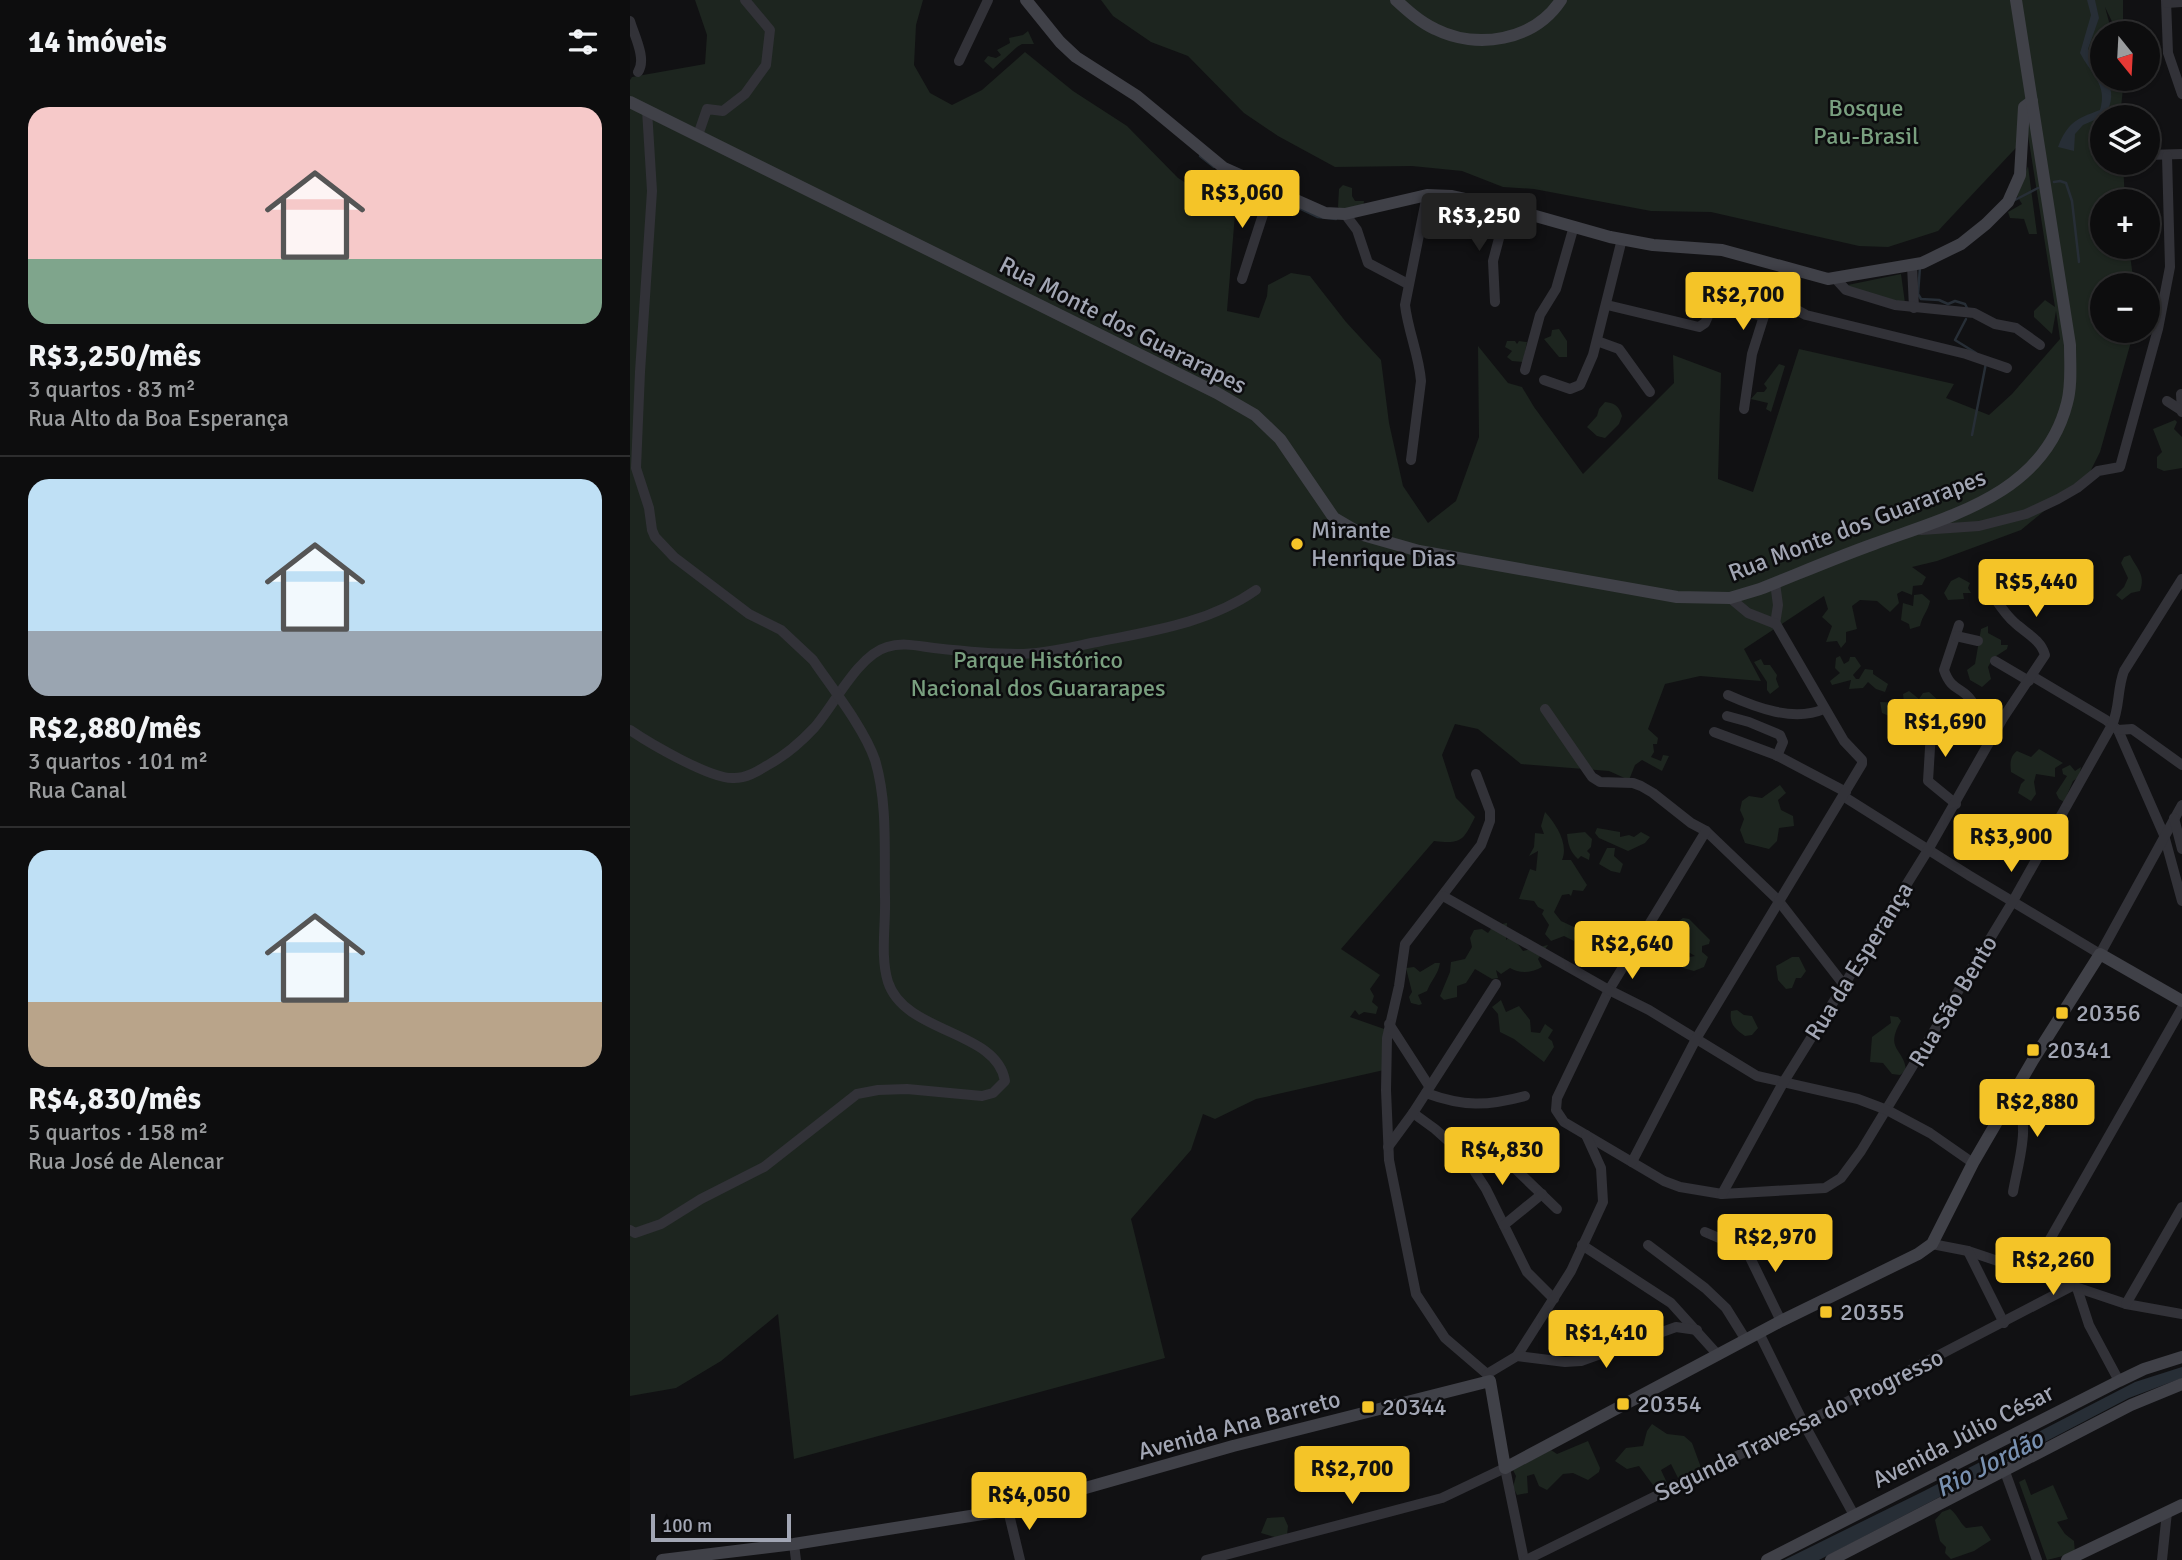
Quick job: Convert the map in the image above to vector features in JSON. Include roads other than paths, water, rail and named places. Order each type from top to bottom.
[{"type":"street","points":[[698,135],[707,109],[723,111],[745,94],[766,65],[771,30],[745,0]]},
{"type":"street","points":[[959,61],[988,0]]},
{"type":"street","points":[[1026,0],[1060,42],[1076,57],[1137,96],[1224,168],[1325,214],[1345,214],[1427,195],[1452,196],[1622,239],[1665,246],[1722,250],[1821,277],[1835,278],[1912,269],[1961,244],[2008,202],[2020,175],[2024,107],[2032,101]]},
{"type":"street","points":[[1396,0],[1421,21],[1437,30],[1474,40],[1509,37],[1524,32],[1537,24],[1561,0]]},
{"type":"street","name":"Rua Monte dos Guararapes","points":[[630,102],[1217,393],[1255,415],[1280,439],[1334,518],[1363,535],[1419,551],[1677,597],[1730,598],[1965,511],[1998,494],[2030,470],[2060,423],[2067,402],[2070,345],[2016,0]]},
{"type":"street","points":[[2182,2],[2167,1],[2168,53],[2182,94]]},
{"type":"street","points":[[630,21],[640,53],[642,66],[638,72]]},
{"type":"street","points":[[630,1230],[635,1233],[661,1224],[701,1199],[764,1167],[857,1094],[907,1089],[982,1096],[993,1093],[1005,1081],[1000,1063],[972,1043],[907,1009],[896,998],[889,984],[884,952],[886,916],[881,788],[874,758],[837,696],[813,660],[781,630],[762,622],[674,557],[652,530],[649,508],[636,468],[652,191],[647,110]]},
{"type":"street","points":[[2160,156],[2182,154]]},
{"type":"street","points":[[1911,531],[1979,526],[2026,514],[2077,488],[2098,471],[2120,467],[2158,329],[2170,267],[2167,156]]},
{"type":"street","points":[[1242,279],[1271,190]]},
{"type":"street","points":[[1411,460],[1421,381],[1405,305],[1427,195]]},
{"type":"street","points":[[1495,302],[1493,261],[1507,208]]},
{"type":"street","points":[[1345,214],[1357,230],[1368,263],[1408,284]]},
{"type":"street","points":[[1525,370],[1540,315],[1556,289],[1574,226]]},
{"type":"street","points":[[1544,380],[1570,389],[1577,388],[1588,368],[1597,341],[1622,239]]},
{"type":"street","points":[[1744,409],[1752,354],[1764,316],[1786,267]]},
{"type":"street","points":[[1912,269],[1914,308]]},
{"type":"street","points":[[1835,278],[1846,290],[1895,305],[1974,313],[1995,324],[2015,328],[2040,345]]},
{"type":"street","points":[[1773,297],[1806,315],[1992,360],[2007,368]]},
{"type":"street","points":[[1607,305],[1699,327],[1705,323],[1713,305],[1764,316]]},
{"type":"street","points":[[1597,341],[1619,349],[1650,392]]},
{"type":"street","points":[[2181,394],[2182,411]]},
{"type":"street","points":[[2168,401],[2182,411]]},
{"type":"street","name":"Rua São Bento","points":[[1706,831],[1609,990],[1555,1103],[1560,1118],[1664,1181],[1721,1194],[1825,1188],[1835,1183],[1861,1151],[1887,1110],[2115,727],[2119,684],[2124,671],[2182,579]]},
{"type":"street","points":[[1775,583],[1778,605],[1775,624]]},
{"type":"street","name":"Rua da Esperança","points":[[1721,1194],[1783,1083],[2044,658],[2045,651],[2030,634],[2014,623],[1987,587]]},
{"type":"street","points":[[630,730],[708,773],[735,779],[751,775],[789,752],[814,728],[837,696],[873,655],[884,648],[914,644],[1020,654],[1060,649],[1163,629],[1233,606],[1256,590]]},
{"type":"street","points":[[1632,1162],[1696,1039],[1862,762],[1844,741],[1775,624],[1748,613],[1730,598]]},
{"type":"street","points":[[1978,641],[1958,630],[1944,665],[1946,676],[1955,689],[1971,699],[1984,722],[1995,734]]},
{"type":"street","points":[[1995,660],[2115,727],[2132,729],[2182,765]]},
{"type":"street","points":[[1728,695],[1750,705],[1796,715],[1824,709]]},
{"type":"street","points":[[1545,709],[1595,780],[1641,786],[1706,831],[1778,900],[1844,985]]},
{"type":"street","points":[[1932,715],[1928,781],[1956,804]]},
{"type":"street","points":[[1727,716],[1780,735],[1783,742],[1777,756]]},
{"type":"street","points":[[2115,727],[2164,835],[2182,901]]},
{"type":"street","points":[[1714,732],[1777,756],[1845,794],[1928,850],[2182,1001]]},
{"type":"street","points":[[1476,774],[1490,811],[1490,821],[1481,845],[1405,944],[1385,1054],[1388,1147],[1416,1294],[1446,1338],[1489,1378],[1525,1560]]},
{"type":"street","points":[[1206,1560],[1442,1498],[1505,1468],[1932,1244],[1973,1164],[2100,954],[2182,805]]},
{"type":"street","points":[[2174,818],[2182,849]]},
{"type":"street","points":[[1443,896],[1649,1010],[1757,1076],[1858,1099],[1887,1110],[1930,1133],[1973,1164]]},
{"type":"street","points":[[1388,1147],[1496,984]]},
{"type":"street","points":[[2034,1273],[2045,1248],[2182,1008]]},
{"type":"street","points":[[1389,1024],[1427,1089],[1480,1105],[1525,1096]]},
{"type":"street","points":[[2012,1192],[2023,1131],[2022,1109],[2013,1094]]},
{"type":"street","points":[[1413,1113],[1436,1129],[1464,1155],[1480,1178],[1527,1272],[1554,1299]]},
{"type":"street","points":[[1489,1378],[1517,1356],[1554,1299],[1571,1271],[1603,1202],[1601,1168],[1585,1133]]},
{"type":"street","points":[[1503,1157],[1557,1209]]},
{"type":"street","points":[[1504,1225],[1542,1194]]},
{"type":"street","points":[[2126,1304],[2182,1207]]},
{"type":"street","points":[[1705,1232],[1719,1238],[1741,1239],[1781,1321]]},
{"type":"street","points":[[1932,1244],[1968,1251],[2126,1304],[2182,1314]]},
{"type":"street","points":[[1582,1245],[1671,1303],[1718,1355]]},
{"type":"street","points":[[1648,1245],[1705,1288],[1726,1308],[1746,1340]]},
{"type":"street","points":[[1968,1251],[2004,1323]]},
{"type":"street","points":[[2073,1287],[2089,1325],[2119,1381]]},
{"type":"street","name":"Segunda Travessa do Progresso","points":[[1525,1560],[1804,1424],[2073,1287]]},
{"type":"street","points":[[1517,1356],[1565,1362],[1581,1361],[1676,1327],[1697,1330]]},
{"type":"street","points":[[1759,1333],[1854,1516]]},
{"type":"street","name":"Avenida Júlio César","points":[[1767,1560],[2119,1381],[2144,1369],[2182,1357]]},
{"type":"street","name":"Avenida Ana Barreto","points":[[662,1560],[794,1544],[1008,1510],[1233,1446],[1489,1378]]},
{"type":"street","name":"Avenida Júlio César","points":[[1832,1560],[2136,1402],[2182,1384]]},
{"type":"street","points":[[2004,1469],[2037,1560]]},
{"type":"street","points":[[2067,1560],[2182,1505]]},
{"type":"street","points":[[1008,1510],[1020,1560]]},
{"type":"street","points":[[2162,1560],[2167,1512]]},
{"type":"street","points":[[794,1544],[796,1560]]},
{"type":"water","points":[[2087,0],[2095,0],[2099,18],[2098,21],[2090,21],[2090,69],[2080,53],[2091,15]]},
{"type":"water","points":[[2101,91],[2110,91],[2110,105],[2101,105]]},
{"type":"water","points":[[2090,114],[2090,122],[2075,134],[2074,151],[2058,147],[2065,132],[2079,119]]},
{"type":"water","name":"Rio Jordão","points":[[2182,1367],[2182,1378],[2129,1398],[1819,1560],[1784,1560],[2135,1382]]},
{"type":"waterway","points":[[1200,156],[1214,167]]},
{"type":"waterway","points":[[2054,182],[2066,183],[2072,201],[2079,262]]},
{"type":"waterway","points":[[2013,201],[2038,188]]},
{"type":"waterway","points":[[1299,208],[1318,217],[1336,219]]},
{"type":"waterway","points":[[1920,267],[1918,294],[1921,299],[1939,300],[1948,304],[1955,301],[1965,304],[1967,308]]},
{"type":"waterway","points":[[1966,319],[1955,340],[1976,353]]},
{"type":"waterway","points":[[1972,435],[1986,363]]},
{"type":"place","name":"Mirante Henrique Dias","points":[[1297,544]]},
{"type":"place","name":"20356","points":[[2062,1013]]},
{"type":"place","name":"20341","points":[[2033,1050]]},
{"type":"place","name":"20355","points":[[1826,1312]]},
{"type":"place","name":"20354","points":[[1623,1404]]},
{"type":"place","name":"20344","points":[[1368,1407]]},
{"type":"park label","name":"Bosque Pau-Brasil","points":[[1866,122]]},
{"type":"park label","name":"Parque Histórico Nacional dos Guararapes","points":[[1038,674]]}]
